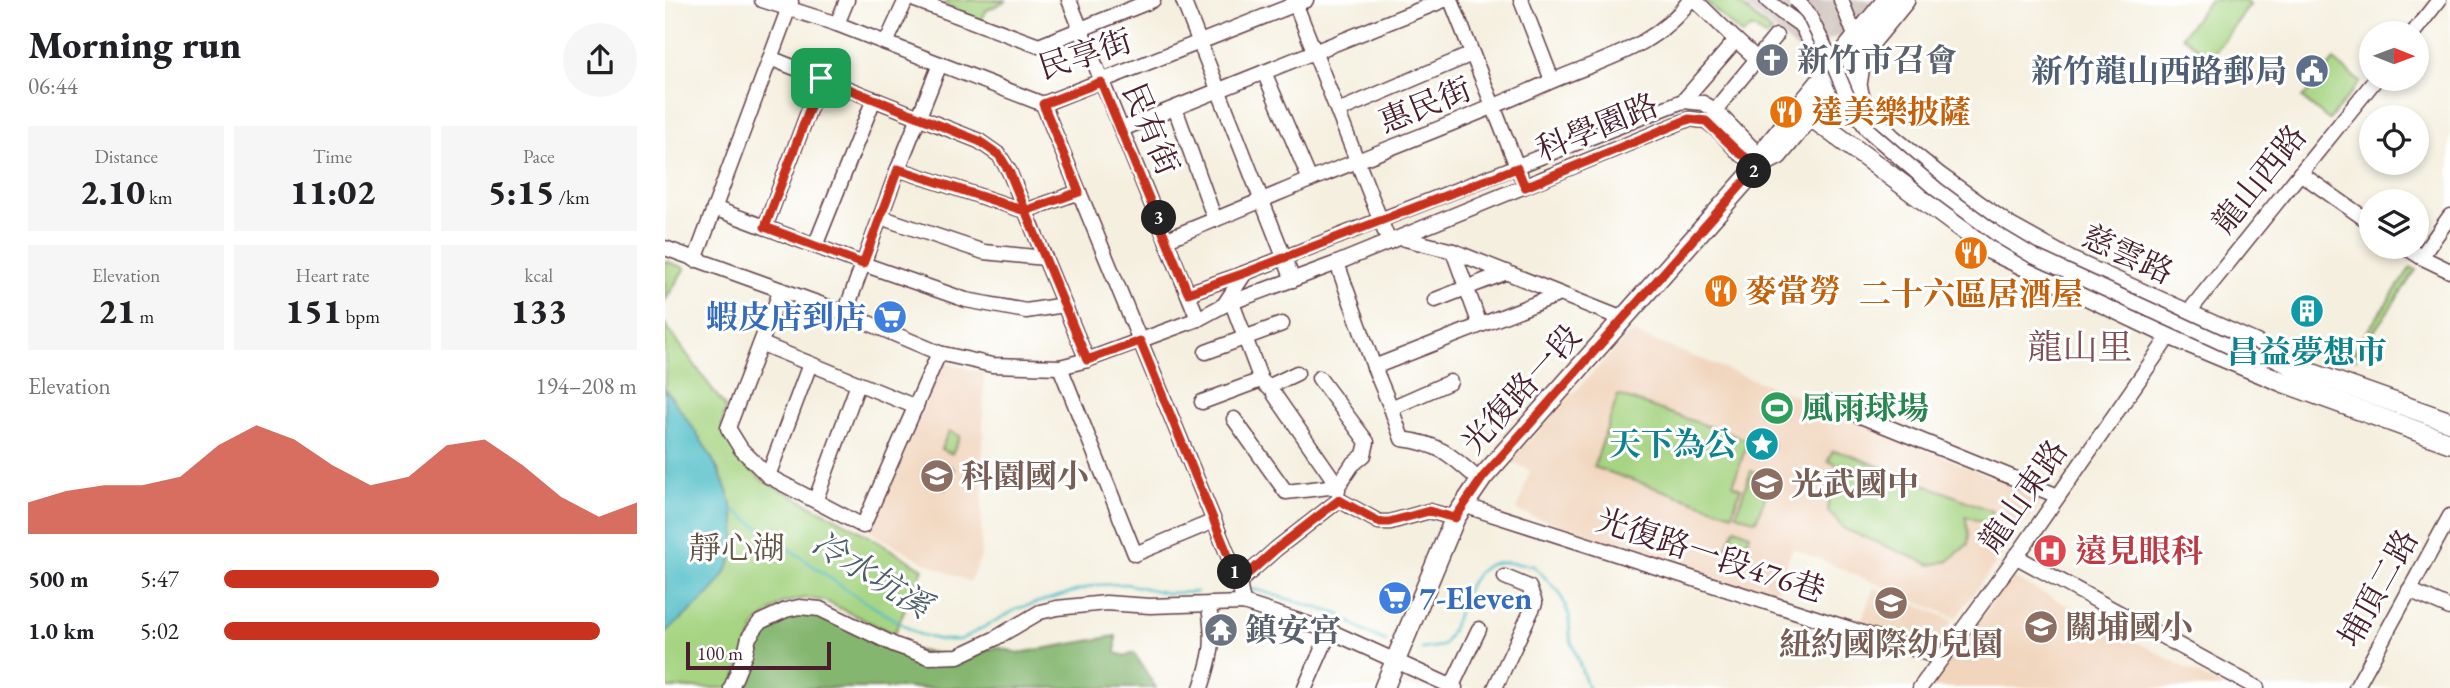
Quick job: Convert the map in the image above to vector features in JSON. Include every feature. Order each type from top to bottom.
[{"type":"main road","name":"光復路一段","points":[[1759,165],[1778,155],[1810,116],[1887,0]]},
{"type":"main road","name":"光復路一段","points":[[1384,688],[1459,511],[1480,481],[1759,165],[1768,146],[1836,62],[1859,45],[1905,0]]},
{"type":"main road","name":"慈雲路","points":[[1859,45],[1857,85],[1862,106],[1891,138],[1939,177],[2009,227],[2080,265],[2255,344],[2290,375],[2450,443]]},
{"type":"main road","name":"慈雲路","points":[[1810,116],[1991,250],[2170,335],[2290,375],[2450,422]]},
{"type":"main road","points":[[2257,359],[2290,375]]},
{"type":"street","name":"民享街","points":[[762,0],[790,4],[1043,104],[1299,1]]},
{"type":"street","points":[[837,24],[847,0]]},
{"type":"street","points":[[886,43],[906,0]]},
{"type":"street","points":[[915,0],[1039,46],[1080,30],[1130,4],[1153,0]]},
{"type":"street","name":"民有街","points":[[1069,0],[1198,319]]},
{"type":"street","points":[[1183,0],[1293,279]]},
{"type":"street","points":[[1122,129],[1444,0]]},
{"type":"street","points":[[1451,0],[1525,187]]},
{"type":"street","points":[[1521,0],[1552,80]]},
{"type":"street","name":"惠民街","points":[[1167,239],[1493,107],[1552,80],[1601,63],[1656,34],[1677,18],[1689,0]]},
{"type":"street","points":[[1695,0],[1757,59]]},
{"type":"street","points":[[1797,0],[1808,13],[1851,106],[1868,130],[1936,189],[1998,235],[2033,256],[2257,359]]},
{"type":"street","points":[[1841,0],[1859,45]]},
{"type":"street","points":[[2422,21],[2439,0]]},
{"type":"street","points":[[1299,1],[1315,52],[1381,221],[1395,240],[1453,251],[1623,319]]},
{"type":"street","points":[[695,260],[790,4]]},
{"type":"street","points":[[1773,4],[1836,62]]},
{"type":"street","points":[[1759,165],[1752,148],[1715,110],[1776,36]]},
{"type":"street","name":"科學園路","points":[[1188,293],[1381,221],[1682,101],[1736,40]]},
{"type":"street","points":[[1338,111],[1472,54]]},
{"type":"street","points":[[770,58],[979,141],[999,155],[1009,171],[1087,360]]},
{"type":"street","points":[[845,313],[940,64]]},
{"type":"street","points":[[1264,72],[1310,180]]},
{"type":"street","points":[[765,227],[821,78]]},
{"type":"street","name":"龍山西路","points":[[2187,314],[2366,91]]},
{"type":"street","points":[[815,246],[874,99]]},
{"type":"street","name":"科學園路","points":[[1682,101],[1703,103],[1715,110]]},
{"type":"street","points":[[1043,104],[1239,582],[1243,603]]},
{"type":"street","points":[[1175,108],[1215,220]]},
{"type":"street","name":"科學園路","points":[[665,248],[845,313],[939,353],[992,365],[1060,367],[1140,341],[1198,319],[1228,304],[1338,264],[1689,119],[1706,121],[1739,153],[1759,165]]},
{"type":"street","points":[[898,169],[1025,211],[1079,192]]},
{"type":"street","points":[[2300,173],[2359,215]]},
{"type":"street","points":[[714,208],[967,300],[1026,311],[1064,305]]},
{"type":"street","points":[[2429,246],[2450,216]]},
{"type":"street","points":[[880,217],[984,253],[1045,258]]},
{"type":"street","points":[[1453,251],[1480,325]]},
{"type":"street","points":[[2425,259],[2450,271]]},
{"type":"street","points":[[1338,264],[1402,439],[1426,442],[1448,453],[1480,481]]},
{"type":"street","points":[[2071,287],[2080,265]]},
{"type":"street","points":[[1435,300],[1507,272]]},
{"type":"street","name":"科學園路","points":[[1228,304],[1245,273]]},
{"type":"street","points":[[781,290],[728,428],[741,449],[768,476],[863,526],[939,353]]},
{"type":"street","points":[[1374,367],[1560,294]]},
{"type":"street","points":[[1228,304],[1261,380],[1268,387],[1297,373]]},
{"type":"street","points":[[1206,352],[1282,324]]},
{"type":"street","name":"龍山東路","points":[[1920,688],[2170,335]]},
{"type":"street","points":[[762,344],[916,407]]},
{"type":"street","points":[[768,476],[810,364]]},
{"type":"street","points":[[1060,367],[1135,554],[1214,521]]},
{"type":"street","points":[[1239,582],[1338,493],[1352,464],[1364,455],[1367,442],[1319,378]]},
{"type":"street","points":[[1202,402],[1261,380]]},
{"type":"street","points":[[1391,408],[1450,382]]},
{"type":"street","points":[[815,499],[858,384]]},
{"type":"street","points":[[1273,394],[1338,493]]},
{"type":"street","points":[[1826,402],[2058,496]]},
{"type":"street","points":[[1234,419],[1286,492],[1338,493]]},
{"type":"street","name":"光復路一段476巷","points":[[1338,493],[1379,522],[1389,522],[1429,511],[1459,511],[1941,658]]},
{"type":"street","name":"埔頂二路","points":[[2356,688],[2450,516]]},
{"type":"street","points":[[2015,556],[2257,688]]},
{"type":"street","points":[[1495,688],[1535,603],[1529,587],[1505,578]]},
{"type":"street","points":[[2409,590],[2450,608]]},
{"type":"street","points":[[731,688],[749,637],[760,622],[799,607],[820,609],[895,645],[929,657],[958,656],[1040,612],[1057,608],[1107,603],[1209,606],[1243,603],[1330,631],[1452,687],[1479,628]]},
{"type":"street","points":[[1201,688],[1212,656],[1209,606]]},
{"type":"street","points":[[1305,688],[1330,631]]},
{"type":"shaded area","points":[[1739,0],[1874,0],[1842,35],[1799,51]]},
{"type":"shaded area","name":"光武國中","points":[[1631,332],[1826,408],[2042,498],[1956,618],[1793,548],[1773,597],[1517,511],[1530,470],[1509,462]]},
{"type":"shaded area","name":"科園國小","points":[[943,362],[984,373],[981,556],[970,582],[926,563],[869,531]]},
{"type":"shaded area","name":"關埔國小","points":[[2011,577],[2080,612],[2224,688],[1928,688]]},
{"type":"shaded area","name":"紐約國際幼兒園","points":[[1874,587],[1953,620],[1934,653],[1860,625]]},
{"type":"green space","points":[[950,0],[1007,0],[987,10],[980,21],[944,4]]},
{"type":"green space","points":[[1704,0],[1735,0],[1772,32],[1766,37],[1752,27],[1742,35]]},
{"type":"green space","points":[[2210,0],[2243,0],[2250,5],[2210,58],[2182,36]]},
{"type":"green space","points":[[2334,60],[2359,81],[2329,120],[2302,98]]},
{"type":"green space","points":[[665,261],[685,268],[665,301]]},
{"type":"green space","points":[[2411,267],[2416,270],[2355,359],[2350,357]]},
{"type":"green space","name":"靜心湖","points":[[665,324],[726,408],[722,426],[760,479],[855,528],[923,569],[894,634],[825,601],[805,598],[782,603],[756,624],[732,688],[665,688]]},
{"type":"green space","points":[[1618,395],[1748,440],[1733,485],[1741,488],[1732,514],[1594,467]]},
{"type":"green space","points":[[949,431],[960,436],[952,454],[941,449]]},
{"type":"green space","points":[[1765,437],[1771,439],[1771,451],[1765,453],[1759,451],[1757,445],[1759,439]]},
{"type":"green space","points":[[1833,451],[1848,454],[1992,511],[1987,524],[1965,516],[1968,544],[1948,561],[1931,565],[1844,529],[1828,511],[1832,488],[1847,469],[1828,461]]},
{"type":"green space","points":[[939,461],[954,469],[945,489],[929,482]]},
{"type":"green space","points":[[1751,471],[1772,479],[1756,521],[1736,514]]},
{"type":"green space","points":[[1735,528],[1750,534],[1742,555],[1726,549]]},
{"type":"green space","points":[[818,612],[894,648],[968,657],[976,657],[977,654],[996,647],[1019,653],[1116,636],[1116,653],[1126,656],[1134,653],[1156,688],[742,688],[756,667],[757,642],[766,625],[787,613]]},
{"type":"water","name":"靜心湖","points":[[665,389],[695,431],[723,480],[732,506],[735,532],[732,557],[720,581],[701,602],[665,633]]},
{"type":"waterway","name":"冷水坑溪","points":[[733,509],[851,593],[918,634],[940,640],[960,640],[1019,608],[1096,585],[1126,584],[1167,593],[1197,592]]},
{"type":"waterway","name":"冷水坑溪","points":[[1422,649],[1442,646],[1454,625],[1468,588],[1483,568],[1494,563],[1534,566],[1560,593],[1569,615],[1570,637],[1588,688]]},
{"type":"waterway","name":"冷水坑溪","points":[[1245,590],[1257,590],[1338,614],[1367,633],[1386,641]]},
{"type":"place","name":"新竹市召會","points":[[1772,60]]},
{"type":"place","name":"新竹龍山西路郵局","points":[[2312,71]]},
{"type":"place","name":"達美樂披薩","points":[[1786,112]]},
{"type":"place","name":"二十六區居酒屋","points":[[1971,253]]},
{"type":"place","name":"麥當勞","points":[[1721,291]]},
{"type":"place","name":"昌益夢想市","points":[[2307,311]]},
{"type":"place","name":"蝦皮店到店","points":[[890,317]]},
{"type":"place","name":"風雨球場","points":[[1777,408]]},
{"type":"place","name":"天下為公","points":[[1762,444]]},
{"type":"place","name":"科園國小","points":[[937,476]]},
{"type":"place","name":"光武國中","points":[[1767,484]]},
{"type":"place","name":"遠見眼科","points":[[2050,551]]},
{"type":"place","name":"7-Eleven","points":[[1395,598]]},
{"type":"place","name":"紐約國際幼兒園","points":[[1891,603]]},
{"type":"place","name":"關埔國小","points":[[2041,627]]},
{"type":"place","name":"鎮安宮","points":[[1221,630]]},
{"type":"district","name":"龍山里","points":[[2080,346]]},
{"type":"route","points":[[821,78],[765,227],[863,264],[898,169],[1025,211],[1079,192],[1043,104],[1101,82],[1188,293],[1517,168],[1525,187],[1689,119],[1706,121],[1739,153],[1759,165],[1483,477],[1455,518],[1429,511],[1389,522],[1379,522],[1339,500],[1239,582],[1140,341],[1087,360],[1025,211],[1009,171],[999,155],[979,141],[821,78]]}]
